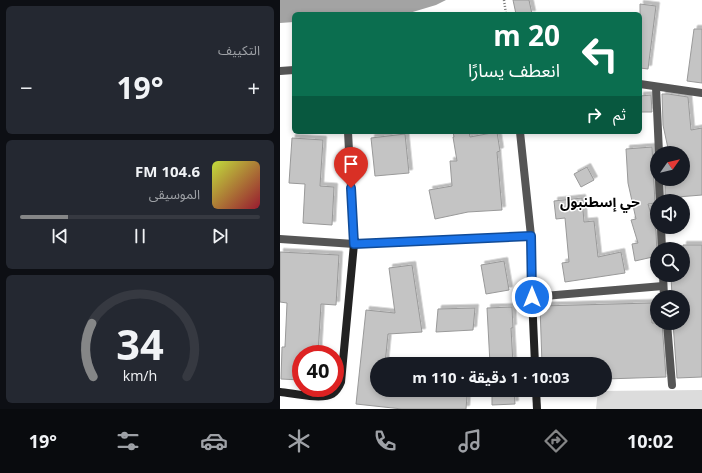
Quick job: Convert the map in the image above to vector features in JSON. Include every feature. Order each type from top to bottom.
[{"type":"street","points":[[280,71],[292,70]]},
{"type":"street","points":[[642,84],[702,92]]},
{"type":"street","points":[[656,87],[658,146]]},
{"type":"street","points":[[280,392],[324,396],[331,394],[338,389],[341,382],[354,244],[348,134]]},
{"type":"street","points":[[520,134],[531,236],[535,357]]},
{"type":"street","points":[[280,239],[354,244],[531,236]]},
{"type":"street","points":[[663,282],[663,290]]},
{"type":"street","points":[[532,297],[663,286]]},
{"type":"street","points":[[668,330],[672,385]]},
{"type":"street","points":[[536,397],[537,409]]},
{"type":"path","points":[[504,0],[506,12]]},
{"type":"shaded area","points":[[280,0],[446,0],[436,5],[413,12],[292,12],[292,22],[280,23]]},
{"type":"shaded area","points":[[702,390],[702,409],[596,409],[597,397],[612,397],[612,391]]},
{"type":"building","points":[[513,0],[529,0],[532,12],[516,12]]},
{"type":"building","points":[[640,4],[656,6],[648,69],[642,68],[642,12],[640,12]]},
{"type":"building","points":[[694,29],[702,29],[702,83],[687,81]]},
{"type":"building","points":[[662,94],[688,97],[691,130],[702,128],[702,195],[690,196],[690,194],[665,194],[665,186],[690,186],[690,146],[668,146],[663,125]]},
{"type":"building","points":[[651,95],[652,112],[642,112],[642,96]]},
{"type":"building","points":[[405,134],[409,173],[375,176],[371,138]]},
{"type":"building","points":[[453,134],[469,134],[470,137],[486,134],[497,134],[500,151],[497,152],[502,210],[468,212],[435,219],[429,190],[452,186],[450,161],[457,161]]},
{"type":"building","points":[[292,138],[323,140],[320,186],[334,187],[332,225],[303,223],[305,184],[289,183]]},
{"type":"building","points":[[650,147],[650,186],[654,186],[655,194],[650,194],[650,204],[648,204],[650,211],[650,234],[656,234],[656,242],[650,242],[650,258],[635,261],[632,244],[638,243],[631,220],[636,219],[628,183],[626,149]]},
{"type":"building","points":[[587,167],[594,180],[581,187],[574,174]]},
{"type":"building","points":[[582,198],[584,222],[594,221],[598,257],[621,252],[625,273],[565,282],[562,263],[569,262],[565,218],[556,219],[554,201]]},
{"type":"building","points":[[690,245],[702,245],[702,377],[677,378],[674,330],[690,330],[690,290],[672,290],[671,282],[690,282]]},
{"type":"building","points":[[280,252],[339,255],[336,305],[321,304],[319,345],[292,345],[292,380],[281,379],[282,347],[285,347],[287,303],[280,302]]},
{"type":"building","points":[[504,261],[509,290],[486,294],[481,265]]},
{"type":"building","points":[[412,265],[422,332],[388,334],[386,357],[370,357],[370,397],[467,397],[466,409],[402,409],[356,404],[366,310],[395,313],[389,268]]},
{"type":"building","points":[[650,303],[650,330],[663,330],[666,377],[612,379],[612,357],[542,357],[540,306]]},
{"type":"building","points":[[512,307],[513,328],[511,328],[513,357],[490,357],[487,308]]},
{"type":"building","points":[[475,308],[473,330],[436,332],[438,309]]},
{"type":"building","points":[[492,397],[514,397],[515,404],[492,405]]},
{"type":"district","name":"حي إسطنبول","points":[[600,201]]},
{"type":"route","points":[[351,188],[354,244],[531,236],[532,297]]}]
